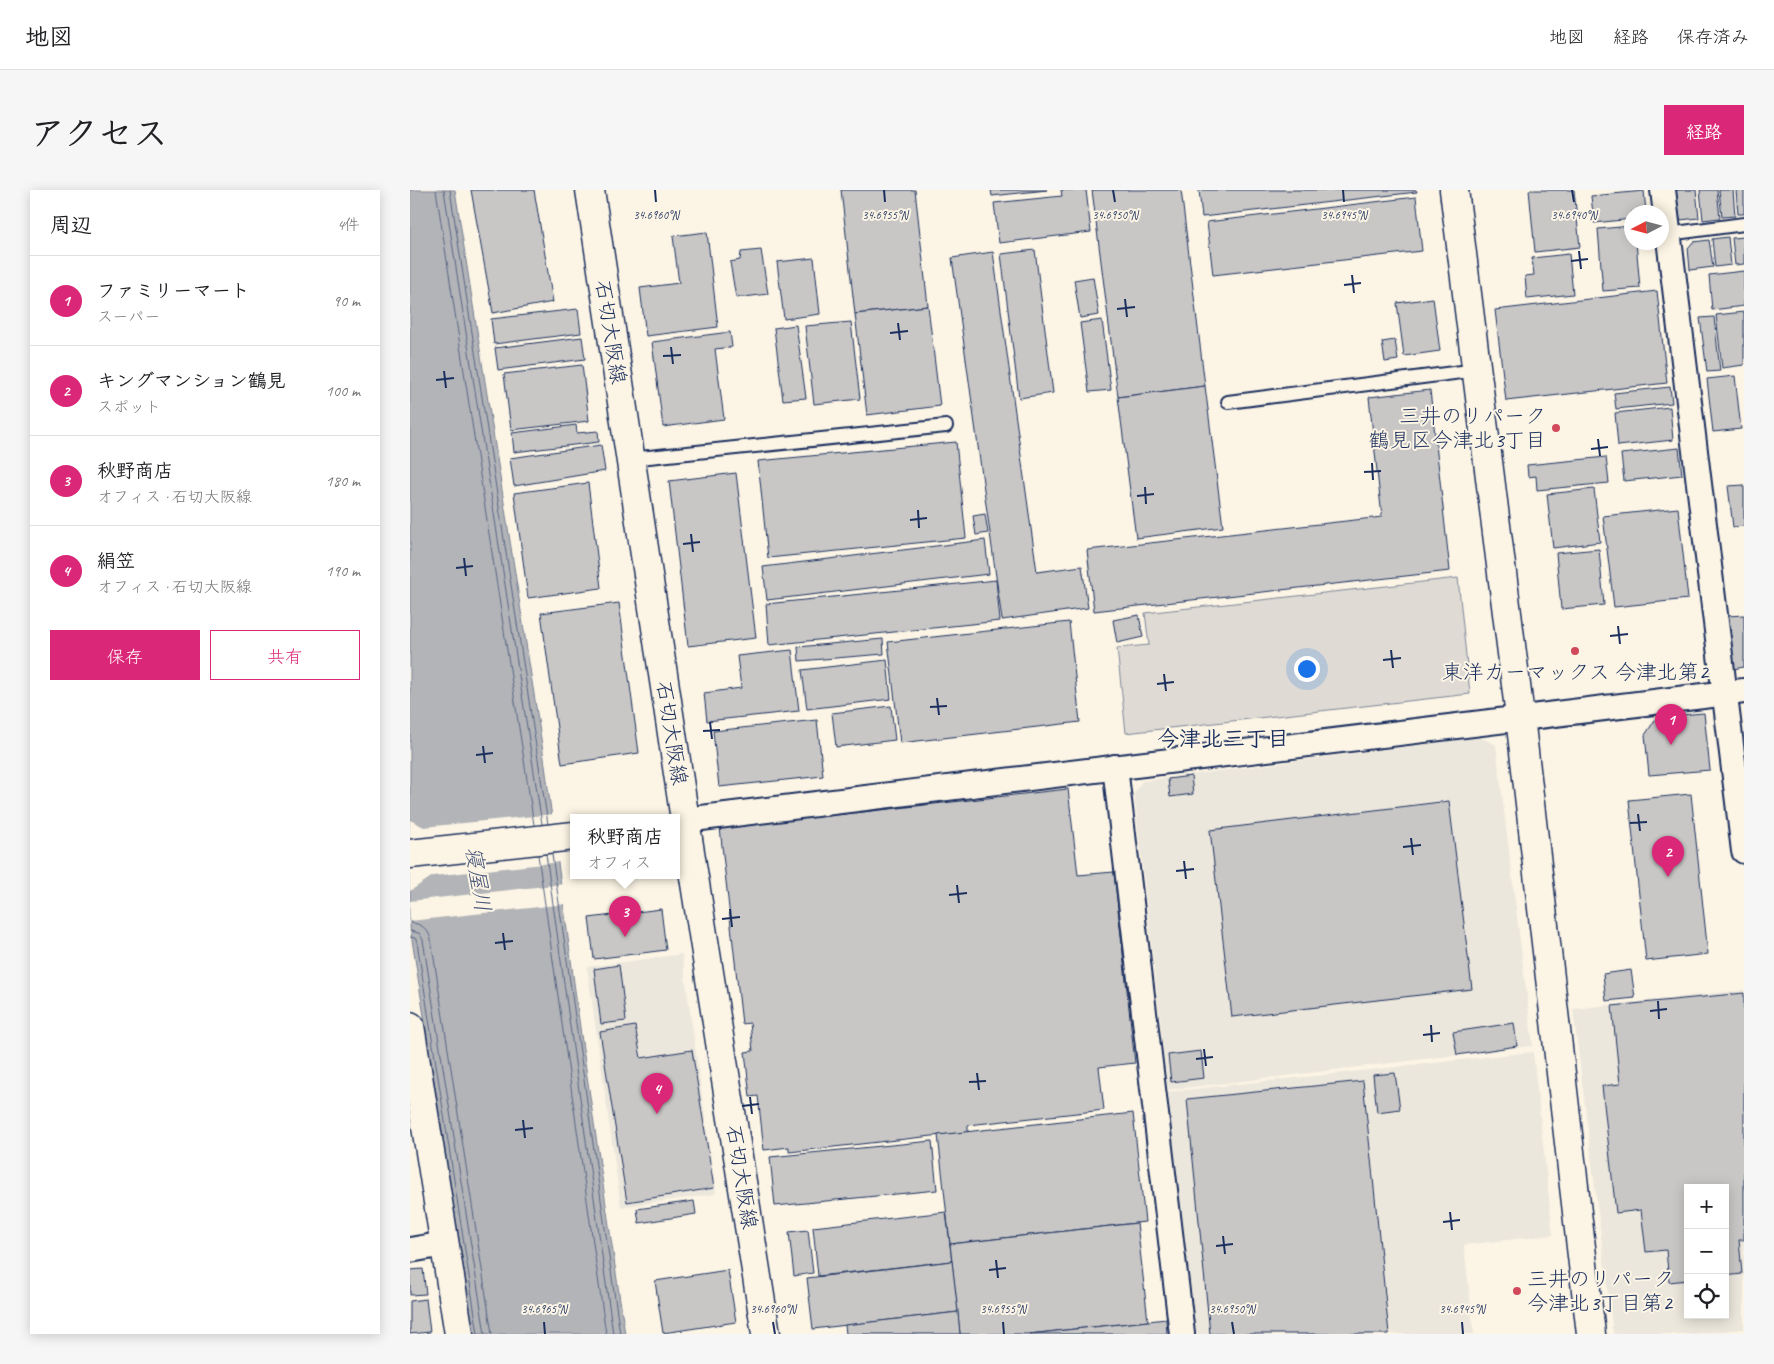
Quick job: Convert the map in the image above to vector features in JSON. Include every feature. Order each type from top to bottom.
[{"type":"street","name":"石切大阪線","points":[[590,190],[681,820],[766,1334]]},
{"type":"street","points":[[1454,190],[1520,717],[1591,1334]]},
{"type":"street","points":[[1663,190],[1665,205]]},
{"type":"street","points":[[1669,241],[1734,692],[1744,851]]},
{"type":"street","points":[[681,820],[1734,692]]},
{"type":"street","points":[[1115,767],[1182,1334]]},
{"type":"street","points":[[410,854],[569,836]]},
{"type":"street","points":[[410,1026],[459,1334]]},
{"type":"street","points":[[410,1250],[444,1244]]},
{"type":"lane","points":[[1669,234],[1744,224]]},
{"type":"lane","points":[[1228,402],[1476,370]]},
{"type":"lane","points":[[630,459],[946,426]]},
{"type":"shaded area","points":[[1458,578],[1470,694],[1126,733],[1117,648],[1149,645],[1145,613]]},
{"type":"shaded area","points":[[1480,737],[1496,745],[1533,1046],[1168,1090],[1134,794],[1142,781]]},
{"type":"shaded area","points":[[682,954],[716,1194],[621,1207],[587,967]]},
{"type":"shaded area","points":[[1744,990],[1744,1329],[1693,1334],[1613,1334],[1573,1009]]},
{"type":"shaded area","points":[[1533,1052],[1553,1235],[1464,1245],[1474,1334],[1193,1334],[1167,1092]]},
{"type":"water","name":"寝屋川","points":[[410,190],[455,190],[544,758],[581,1035],[625,1334],[474,1334],[410,927]]},
{"type":"pier","points":[[554,814],[560,862],[433,876],[410,891],[410,820],[424,827]]},
{"type":"pier","points":[[564,884],[566,904],[410,921],[410,901]]},
{"type":"building","points":[[471,190],[534,190],[553,302],[493,313]]},
{"type":"building","points":[[841,190],[915,190],[928,306],[855,314]]},
{"type":"building","points":[[991,190],[1047,190],[992,196]]},
{"type":"building","points":[[1061,190],[1086,190],[1091,232],[999,243],[994,203],[1062,196]]},
{"type":"building","points":[[1092,190],[1181,190],[1205,386],[1118,397]]},
{"type":"building","points":[[1199,190],[1416,190],[1417,192],[1202,217]]},
{"type":"building","points":[[1529,190],[1574,190],[1580,247],[1535,252]]},
{"type":"building","points":[[1676,190],[1696,190],[1699,218],[1680,220]]},
{"type":"building","points":[[1700,190],[1717,190],[1720,218],[1703,220]]},
{"type":"building","points":[[1719,190],[1733,190],[1735,216],[1722,217]]},
{"type":"building","points":[[1736,190],[1744,190],[1744,214],[1738,214]]},
{"type":"building","points":[[1644,191],[1645,205],[1624,205],[1624,220],[1594,223],[1591,196]]},
{"type":"building","points":[[1416,197],[1422,251],[1213,275],[1207,222]]},
{"type":"building","points":[[1624,227],[1624,250],[1637,250],[1640,288],[1603,291],[1598,229]]},
{"type":"building","points":[[707,232],[718,327],[646,336],[640,288],[679,283],[673,236]]},
{"type":"building","points":[[1728,237],[1731,265],[1715,267],[1712,239]]},
{"type":"building","points":[[1744,237],[1744,264],[1735,265],[1732,238]]},
{"type":"building","points":[[1709,240],[1713,267],[1690,270],[1688,248],[1693,242]]},
{"type":"building","points":[[761,250],[768,294],[736,298],[730,262],[740,260],[741,252]]},
{"type":"building","points":[[1035,250],[1053,393],[1019,398],[1001,254]]},
{"type":"building","points":[[993,252],[1037,572],[1082,566],[1088,608],[1002,620],[952,258]]},
{"type":"building","points":[[1569,254],[1573,294],[1527,299],[1525,276],[1534,275],[1532,258]]},
{"type":"building","points":[[814,258],[820,314],[784,319],[777,262]]},
{"type":"building","points":[[1744,271],[1744,306],[1712,310],[1709,275]]},
{"type":"building","points":[[1093,277],[1099,315],[1080,318],[1074,280]]},
{"type":"building","points":[[1657,291],[1667,383],[1506,401],[1495,310]]},
{"type":"building","points":[[1433,298],[1440,351],[1404,356],[1397,303]]},
{"type":"building","points":[[928,306],[940,406],[867,415],[855,314]]},
{"type":"building","points":[[578,309],[581,333],[494,344],[491,319]]},
{"type":"building","points":[[1744,312],[1744,365],[1722,368],[1716,315]]},
{"type":"building","points":[[1714,317],[1720,371],[1707,372],[1700,318]]},
{"type":"building","points":[[1102,320],[1111,390],[1089,392],[1080,323]]},
{"type":"building","points":[[851,322],[860,399],[814,404],[805,326]]},
{"type":"building","points":[[796,325],[806,398],[783,400],[774,328]]},
{"type":"building","points":[[730,332],[732,347],[715,349],[724,419],[663,427],[652,342]]},
{"type":"building","points":[[582,337],[585,359],[498,370],[495,348]]},
{"type":"building","points":[[1395,340],[1398,360],[1385,362],[1382,342]]},
{"type":"building","points":[[582,365],[589,421],[511,430],[504,374]]},
{"type":"building","points":[[1735,376],[1741,429],[1713,432],[1707,379]]},
{"type":"building","points":[[1205,386],[1223,527],[1136,538],[1118,397]]},
{"type":"building","points":[[1670,387],[1672,403],[1616,409],[1614,393]]},
{"type":"building","points":[[1430,390],[1450,571],[1094,611],[1087,550],[1382,517],[1369,397]]},
{"type":"building","points":[[1670,407],[1673,440],[1618,446],[1615,413]]},
{"type":"building","points":[[576,425],[577,433],[598,431],[599,442],[514,452],[512,433]]},
{"type":"building","points":[[956,442],[966,538],[768,558],[758,461]]},
{"type":"building","points":[[601,445],[605,471],[514,486],[510,458]]},
{"type":"building","points":[[1679,448],[1682,475],[1624,481],[1621,454]]},
{"type":"building","points":[[1606,457],[1609,483],[1537,490],[1536,476],[1528,477],[1527,465]]},
{"type":"building","points":[[736,473],[756,638],[688,646],[669,481]]},
{"type":"building","points":[[588,483],[601,588],[528,598],[514,493]]},
{"type":"building","points":[[1744,485],[1744,526],[1733,527],[1728,486]]},
{"type":"building","points":[[1594,489],[1600,542],[1553,548],[1547,494]]},
{"type":"building","points":[[1678,508],[1688,599],[1614,607],[1603,516]]},
{"type":"building","points":[[985,514],[988,533],[976,535],[973,516]]},
{"type":"building","points":[[985,540],[989,574],[767,600],[763,567]]},
{"type":"building","points":[[1599,549],[1604,605],[1561,609],[1556,553]]},
{"type":"building","points":[[996,580],[1000,621],[769,645],[766,604]]},
{"type":"building","points":[[619,603],[639,753],[562,764],[541,613]]},
{"type":"building","points":[[1139,615],[1143,637],[1117,643],[1113,620]]},
{"type":"building","points":[[1744,615],[1744,667],[1733,669],[1727,616]]},
{"type":"building","points":[[1069,622],[1080,722],[900,743],[888,642]]},
{"type":"building","points":[[883,639],[884,654],[799,661],[798,647]]},
{"type":"building","points":[[792,650],[799,711],[707,721],[704,693],[741,688],[737,656]]},
{"type":"building","points":[[887,660],[891,699],[807,709],[802,670]]},
{"type":"building","points":[[891,706],[895,740],[836,747],[832,713]]},
{"type":"building","points":[[1704,713],[1710,770],[1649,775],[1645,735],[1657,717]]},
{"type":"building","points":[[817,720],[823,776],[719,787],[713,731]]},
{"type":"building","points":[[1191,776],[1193,794],[1170,797],[1168,779]]},
{"type":"building","points":[[1068,789],[1078,875],[1114,872],[1135,1063],[1099,1067],[1104,1110],[968,1125],[968,1132],[789,1152],[789,1147],[764,1150],[758,1096],[750,1097],[745,1052],[753,1051],[750,1023],[742,1024],[720,828]]},
{"type":"building","points":[[1691,794],[1708,954],[1646,961],[1629,800]]},
{"type":"building","points":[[1449,801],[1472,989],[1232,1017],[1210,830]]},
{"type":"building","points":[[661,909],[666,950],[594,959],[589,918]]},
{"type":"building","points":[[619,965],[626,1021],[601,1024],[594,969]]},
{"type":"building","points":[[1631,970],[1635,998],[1606,1001],[1603,974]]},
{"type":"building","points":[[1744,993],[1744,1240],[1739,1240],[1742,1274],[1729,1276],[1729,1184],[1684,1184],[1684,1280],[1669,1282],[1666,1250],[1646,1252],[1641,1210],[1616,1213],[1602,1086],[1620,1084],[1612,1006]]},
{"type":"building","points":[[1514,1023],[1517,1046],[1457,1055],[1453,1032]]},
{"type":"building","points":[[635,1026],[641,1058],[692,1050],[714,1188],[627,1202],[600,1032]]},
{"type":"building","points":[[1201,1051],[1204,1078],[1171,1082],[1168,1055]]},
{"type":"building","points":[[1395,1073],[1400,1109],[1377,1112],[1373,1075]]},
{"type":"building","points":[[1363,1081],[1389,1334],[1210,1334],[1187,1099]]},
{"type":"building","points":[[1133,1113],[1145,1222],[950,1244],[938,1135]]},
{"type":"building","points":[[932,1141],[937,1190],[775,1206],[770,1157]]},
{"type":"building","points":[[694,1201],[696,1214],[639,1223],[637,1209]]},
{"type":"building","points":[[946,1212],[952,1261],[818,1276],[813,1227]]},
{"type":"building","points":[[1137,1223],[1148,1321],[1029,1334],[960,1334],[950,1244]]},
{"type":"building","points":[[808,1230],[813,1273],[794,1276],[789,1232]]},
{"type":"building","points":[[952,1261],[958,1312],[813,1329],[807,1278]]},
{"type":"building","points":[[423,1269],[426,1294],[410,1295],[410,1270]]},
{"type":"building","points":[[728,1270],[736,1322],[663,1333],[655,1281]]},
{"type":"building","points":[[426,1299],[430,1332],[410,1334],[410,1301]]},
{"type":"building","points":[[958,1312],[960,1334],[846,1334],[845,1325]]},
{"type":"building","points":[[1166,1319],[1167,1334],[1029,1334],[1148,1321]]},
{"type":"place","name":"三井のリパーク 鶴見区今津北3丁目","points":[[1556,428]]},
{"type":"place","name":"東洋カーマックス 今津北第2","points":[[1575,651]]},
{"type":"place","name":"ファミリーマート","points":[[1671,745]]},
{"type":"place","name":"キングマンション鶴見","points":[[1668,877]]},
{"type":"place","name":"秋野商店","points":[[625,937]]},
{"type":"place","name":"絹笠","points":[[657,1114]]},
{"type":"place","name":"三井のリパーク 今津北3丁目第2","points":[[1517,1291]]},
{"type":"district","name":"今津北三丁目","points":[[1223,739]]}]
